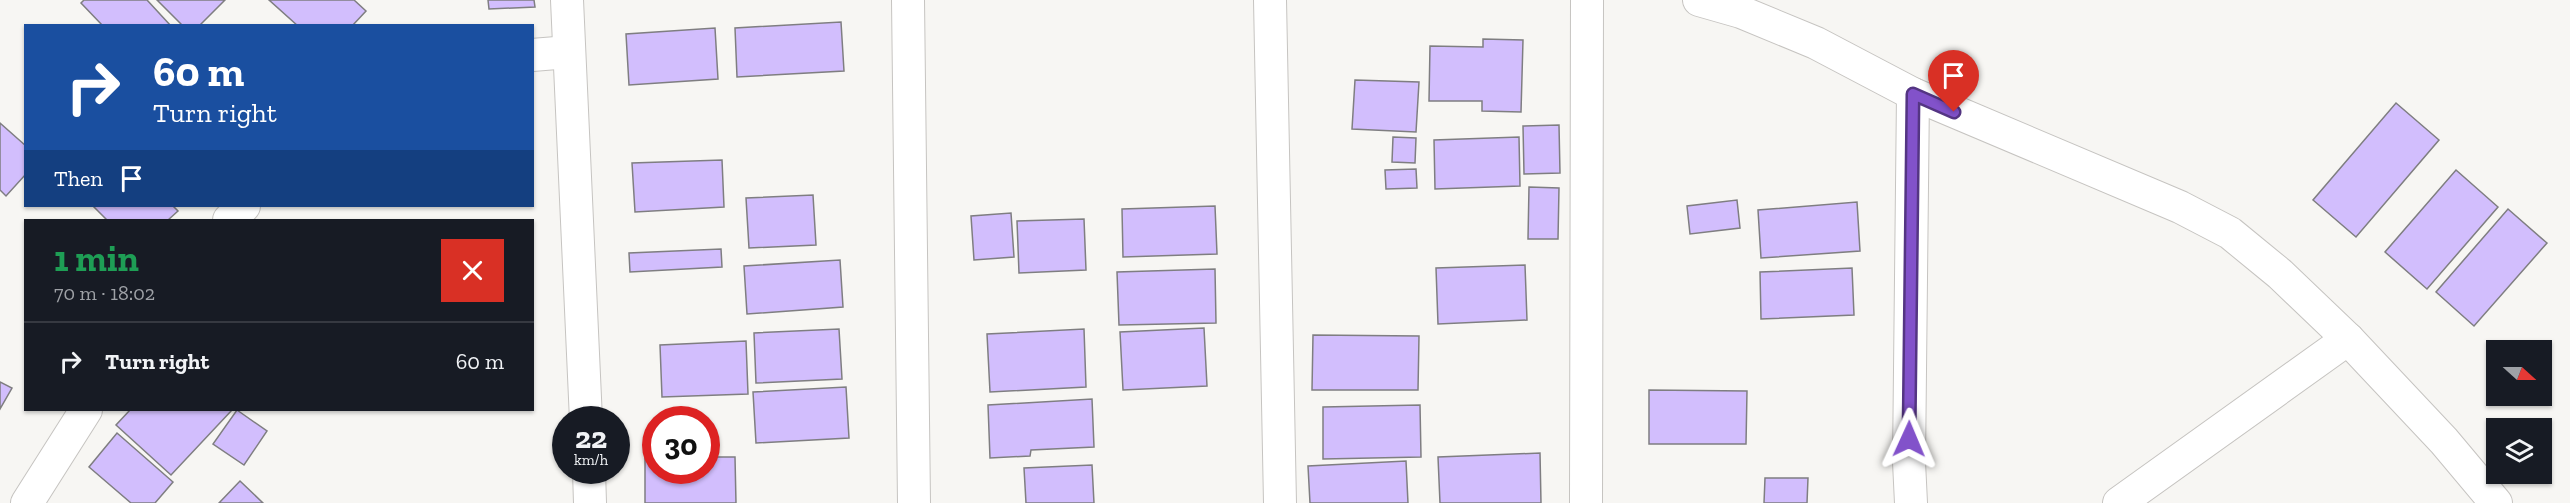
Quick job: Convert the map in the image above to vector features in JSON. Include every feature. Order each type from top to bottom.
[{"type":"street","points":[[567,0],[585,406]]},
{"type":"street","points":[[908,0],[914,503]]},
{"type":"street","points":[[1270,0],[1280,503]]},
{"type":"street","points":[[1586,503],[1587,0]]},
{"type":"street","points":[[1699,0],[1741,12],[1815,43],[1913,94],[2180,207],[2230,233],[2280,274],[2348,339],[2444,441],[2496,503]]},
{"type":"street","points":[[534,55],[569,52]]},
{"type":"street","points":[[1911,503],[1909,462],[1913,94]]},
{"type":"street","points":[[230,219],[243,207]]},
{"type":"street","points":[[2119,503],[2348,339]]},
{"type":"street","points":[[27,503],[85,411]]},
{"type":"street","points":[[589,484],[590,503]]},
{"type":"building","points":[[84,0],[147,0],[169,24],[101,24],[81,3]]},
{"type":"building","points":[[157,0],[225,0],[201,24],[181,24]]},
{"type":"building","points":[[269,0],[354,0],[366,11],[354,24],[296,24]]},
{"type":"building","points":[[488,0],[534,0],[535,7],[489,9]]},
{"type":"building","points":[[841,22],[844,71],[737,77],[735,28]]},
{"type":"building","points":[[715,28],[718,79],[629,85],[626,34]]},
{"type":"building","points":[[1483,39],[1523,40],[1521,112],[1482,111],[1482,101],[1429,101],[1430,46],[1483,47]]},
{"type":"building","points":[[1355,80],[1419,82],[1416,132],[1352,129]]},
{"type":"building","points":[[2396,103],[2439,140],[2356,237],[2313,200]]},
{"type":"building","points":[[0,123],[24,144],[24,176],[6,196],[0,190]]},
{"type":"building","points":[[1559,125],[1560,173],[1524,174],[1523,126]]},
{"type":"building","points":[[1393,137],[1416,138],[1415,163],[1392,162]]},
{"type":"building","points":[[1519,137],[1520,186],[1435,189],[1434,140]]},
{"type":"building","points":[[722,160],[724,207],[635,212],[632,163]]},
{"type":"building","points":[[1416,169],[1417,188],[1386,189],[1385,170]]},
{"type":"building","points":[[2456,170],[2498,207],[2427,289],[2385,252]]},
{"type":"building","points":[[1529,187],[1559,188],[1558,239],[1528,239]]},
{"type":"building","points":[[813,195],[816,245],[749,248],[746,198]]},
{"type":"building","points":[[1737,200],[1740,228],[1690,234],[1687,206]]},
{"type":"building","points":[[1857,202],[1860,251],[1761,258],[1758,210]]},
{"type":"building","points":[[1215,206],[1217,254],[1123,257],[1122,209]]},
{"type":"building","points":[[94,207],[174,207],[178,211],[169,219],[106,219]]},
{"type":"building","points":[[2508,209],[2547,243],[2474,326],[2436,292]]},
{"type":"building","points":[[1011,213],[1014,257],[974,260],[971,216]]},
{"type":"building","points":[[1084,219],[1086,270],[1019,273],[1017,221]]},
{"type":"building","points":[[721,249],[722,267],[630,272],[629,253]]},
{"type":"building","points":[[840,260],[843,307],[747,314],[744,266]]},
{"type":"building","points":[[1525,265],[1527,320],[1438,324],[1436,268]]},
{"type":"building","points":[[1852,268],[1854,315],[1761,319],[1760,272]]},
{"type":"building","points":[[1215,269],[1216,323],[1119,325],[1117,272]]},
{"type":"building","points":[[1204,328],[1207,386],[1123,390],[1120,332]]},
{"type":"building","points":[[839,329],[842,379],[756,383],[754,333]]},
{"type":"building","points":[[1084,329],[1086,387],[990,392],[987,334]]},
{"type":"building","points":[[1313,335],[1419,336],[1418,390],[1312,390]]},
{"type":"building","points":[[746,341],[748,394],[662,397],[660,345]]},
{"type":"building","points":[[0,382],[12,388],[0,409]]},
{"type":"building","points":[[846,387],[849,438],[756,443],[753,392]]},
{"type":"building","points":[[1649,390],[1747,391],[1746,444],[1649,444]]},
{"type":"building","points":[[1092,399],[1094,447],[1031,450],[1030,456],[990,458],[988,405]]},
{"type":"building","points":[[1420,405],[1421,457],[1323,459],[1323,407]]},
{"type":"building","points":[[129,411],[231,411],[171,475],[116,425]]},
{"type":"building","points":[[236,411],[267,431],[244,465],[213,444]]},
{"type":"building","points":[[117,433],[173,482],[155,503],[131,503],[89,467]]},
{"type":"building","points":[[1540,453],[1541,503],[1440,503],[1438,457]]},
{"type":"building","points":[[720,457],[735,457],[736,503],[645,503],[645,484],[720,484]]},
{"type":"building","points":[[1406,461],[1408,503],[1310,503],[1308,466]]},
{"type":"building","points":[[1092,465],[1094,503],[1026,503],[1024,468]]},
{"type":"building","points":[[1765,478],[1808,478],[1807,503],[1764,503]]},
{"type":"building","points":[[240,481],[263,503],[219,503]]},
{"type":"route","points":[[1909,439],[1913,94],[1954,112]]}]
